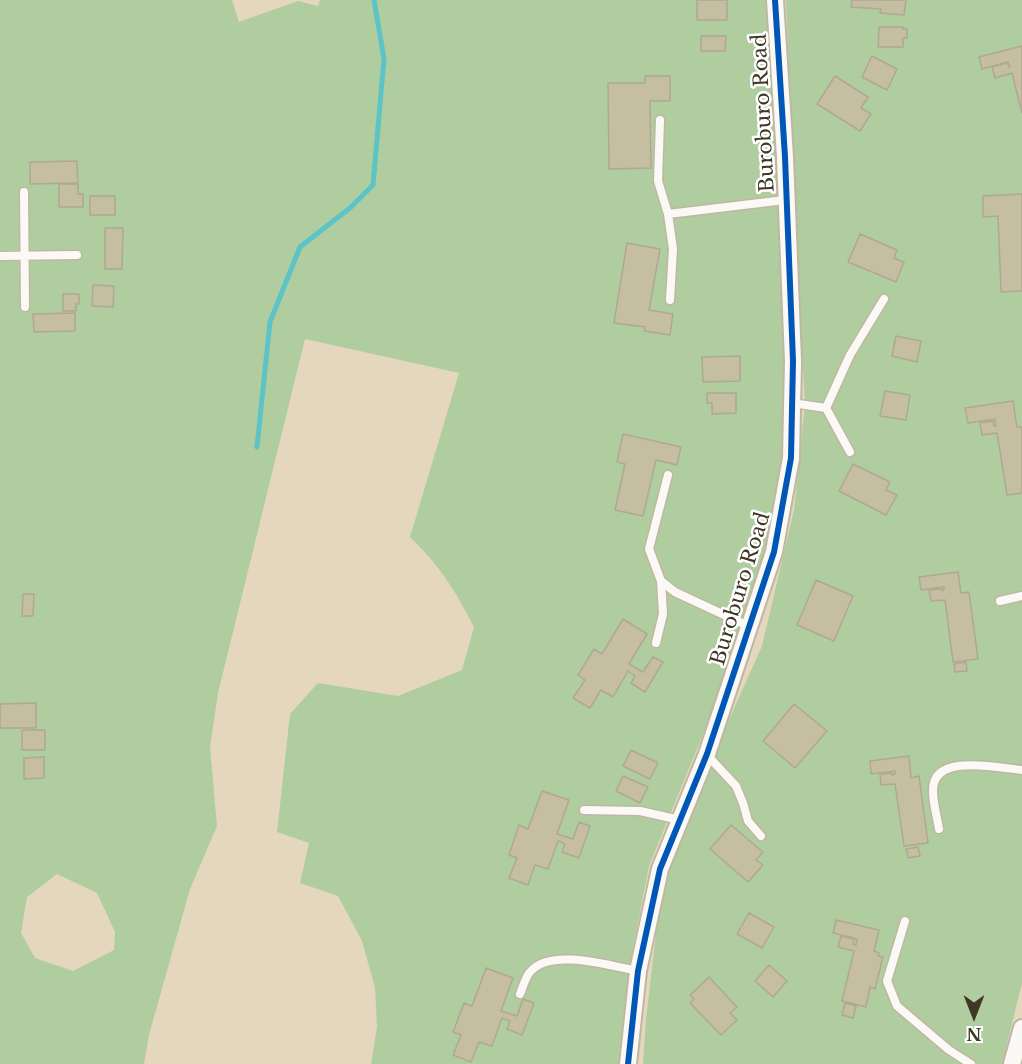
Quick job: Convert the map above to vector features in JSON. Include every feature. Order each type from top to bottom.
[{"type":"street","name":"Buroburo Road","points":[[628,1064],[638,971],[660,868],[707,754],[774,552],[791,458],[793,361],[785,157],[775,0]]},
{"type":"street","points":[[1012,1064],[1022,1028]]},
{"type":"lane","points":[[660,120],[658,181],[668,214],[673,249],[670,300]]},
{"type":"lane","points":[[24,192],[24,307]]},
{"type":"lane","points":[[668,214],[785,200]]},
{"type":"lane","points":[[0,256],[77,255]]},
{"type":"lane","points":[[826,408],[850,355],[884,299]]},
{"type":"lane","points":[[792,404],[826,408]]},
{"type":"lane","points":[[826,408],[850,452]]},
{"type":"lane","points":[[656,643],[663,614],[661,581],[649,549],[668,475]]},
{"type":"lane","points":[[661,581],[675,592],[748,626]]},
{"type":"lane","points":[[1000,601],[1022,596]]},
{"type":"lane","points":[[707,754],[736,786],[748,821],[762,836]]},
{"type":"lane","points":[[939,829],[932,791],[936,777],[947,767],[965,765],[1022,770]]},
{"type":"lane","points":[[584,810],[640,811],[680,820]]},
{"type":"lane","points":[[905,921],[887,981],[897,1006],[949,1050],[971,1064]]},
{"type":"lane","points":[[520,994],[530,972],[546,961],[577,960],[638,971]]},
{"type":"green space","points":[[0,0],[232,0],[239,22],[298,1],[318,6],[320,0],[765,0],[781,221],[786,380],[780,478],[776,505],[747,620],[727,676],[649,866],[629,967],[618,1064],[371,1064],[377,1027],[375,988],[362,941],[338,896],[300,883],[309,843],[277,832],[290,714],[318,683],[398,696],[462,670],[474,627],[446,579],[410,537],[459,373],[305,339],[218,693],[210,747],[217,826],[190,889],[149,1035],[144,1064],[0,1064]],"holes":[[[57,874],[97,893],[115,932],[114,950],[73,971],[35,958],[21,933],[27,897]]]},
{"type":"green space","points":[[786,0],[1022,0],[1022,983],[1002,1064],[643,1064],[662,883],[706,771],[762,646],[794,510],[805,404]]},
{"type":"building","points":[[697,0],[727,0],[727,20],[697,20]]},
{"type":"building","points":[[852,0],[906,0],[904,15],[880,13],[881,9],[851,7]]},
{"type":"building","points":[[879,27],[907,29],[907,38],[903,38],[903,47],[878,47]]},
{"type":"building","points":[[701,36],[726,36],[725,51],[701,51]]},
{"type":"building","points":[[1022,46],[1022,113],[1012,73],[995,78],[992,67],[1007,63],[1010,68],[1008,62],[982,69],[979,57]]},
{"type":"building","points":[[872,56],[897,69],[887,90],[862,77]]},
{"type":"building","points":[[645,76],[670,76],[670,101],[650,101],[651,168],[609,169],[608,83],[645,83]]},
{"type":"building","points":[[835,76],[868,97],[861,108],[871,114],[860,131],[817,104]]},
{"type":"building","points":[[77,161],[78,183],[30,184],[30,162]]},
{"type":"building","points":[[59,184],[78,184],[78,194],[83,194],[83,207],[59,207]]},
{"type":"building","points":[[1022,194],[1022,291],[1001,292],[998,216],[983,217],[983,196]]},
{"type":"building","points":[[90,196],[115,196],[115,215],[90,215]]},
{"type":"building","points":[[105,228],[123,228],[122,269],[105,269]]},
{"type":"building","points":[[860,234],[897,250],[894,258],[904,262],[896,282],[848,262]]},
{"type":"building","points":[[627,243],[660,249],[649,310],[673,314],[670,335],[644,331],[645,327],[614,323]]},
{"type":"building","points":[[93,285],[114,286],[113,307],[92,306]]},
{"type":"building","points":[[63,294],[79,294],[76,311],[63,311]]},
{"type":"building","points":[[75,313],[75,331],[34,332],[33,314]]},
{"type":"building","points":[[896,336],[921,341],[917,362],[892,356]]},
{"type":"building","points":[[740,356],[740,381],[703,382],[702,357]]},
{"type":"building","points":[[885,391],[910,395],[906,420],[880,416]]},
{"type":"building","points":[[707,393],[736,393],[736,413],[712,414],[712,403],[707,403]]},
{"type":"building","points":[[1013,401],[1017,427],[1022,427],[1022,493],[1007,495],[997,433],[982,435],[980,423],[993,421],[996,426],[995,419],[968,423],[965,408]]},
{"type":"building","points":[[623,434],[681,447],[677,465],[656,460],[643,516],[615,510],[625,464],[617,462]]},
{"type":"building","points":[[853,464],[890,482],[886,490],[897,495],[886,515],[839,491]]},
{"type":"building","points":[[958,572],[961,593],[969,592],[978,659],[953,662],[945,600],[931,601],[929,590],[942,589],[942,591],[944,587],[921,590],[919,577]]},
{"type":"building","points":[[816,580],[853,596],[834,641],[797,625]]},
{"type":"building","points":[[23,594],[34,594],[33,616],[22,616]]},
{"type":"building","points":[[623,619],[647,634],[629,664],[643,672],[653,657],[663,662],[645,692],[631,683],[635,676],[628,671],[613,697],[601,690],[590,708],[573,698],[585,680],[578,675],[594,649],[602,654]]},
{"type":"building","points":[[966,662],[967,671],[955,672],[954,664]]},
{"type":"building","points":[[36,703],[36,728],[0,728],[0,704]]},
{"type":"building","points":[[794,704],[827,731],[795,768],[763,741]]},
{"type":"building","points":[[22,730],[45,730],[45,750],[22,750]]},
{"type":"building","points":[[631,750],[658,763],[650,779],[623,766]]},
{"type":"building","points":[[909,756],[911,778],[919,776],[928,843],[904,846],[895,784],[881,785],[880,774],[892,773],[892,775],[895,771],[871,774],[870,761]]},
{"type":"building","points":[[44,757],[44,778],[24,779],[24,758]]},
{"type":"building","points":[[623,776],[648,787],[640,803],[616,791]]},
{"type":"building","points":[[542,791],[569,800],[557,834],[573,839],[579,822],[590,826],[579,858],[562,852],[565,844],[558,841],[548,869],[535,865],[528,885],[509,878],[517,858],[509,855],[519,825],[528,829]]},
{"type":"building","points":[[731,825],[763,852],[756,860],[763,865],[748,882],[710,849]]},
{"type":"building","points":[[918,847],[920,856],[908,858],[906,849]]},
{"type":"building","points":[[749,913],[774,927],[762,948],[737,934]]},
{"type":"building","points":[[836,920],[879,930],[874,951],[879,953],[878,956],[883,957],[875,989],[870,987],[866,1007],[842,1001],[854,951],[838,947],[841,936],[854,939],[853,944],[856,945],[857,939],[833,933]]},
{"type":"building","points":[[769,965],[787,981],[773,997],[755,981]]},
{"type":"building","points":[[486,968],[513,978],[501,1011],[517,1016],[523,999],[534,1003],[522,1035],[507,1029],[510,1021],[502,1018],[492,1046],[479,1042],[471,1062],[453,1055],[461,1035],[453,1032],[464,1003],[472,1006]]},
{"type":"building","points":[[709,977],[737,1007],[730,1013],[737,1020],[721,1035],[690,1003],[694,999],[690,995]]},
{"type":"building","points":[[845,1003],[856,1006],[853,1018],[842,1015]]},
{"type":"waterway","points":[[257,447],[270,322],[300,247],[350,208],[373,185],[384,59],[374,0]]},
{"type":"cycle path","points":[[628,1064],[638,971],[660,869],[707,754],[774,552],[791,458],[793,361],[785,157],[775,0]]}]
